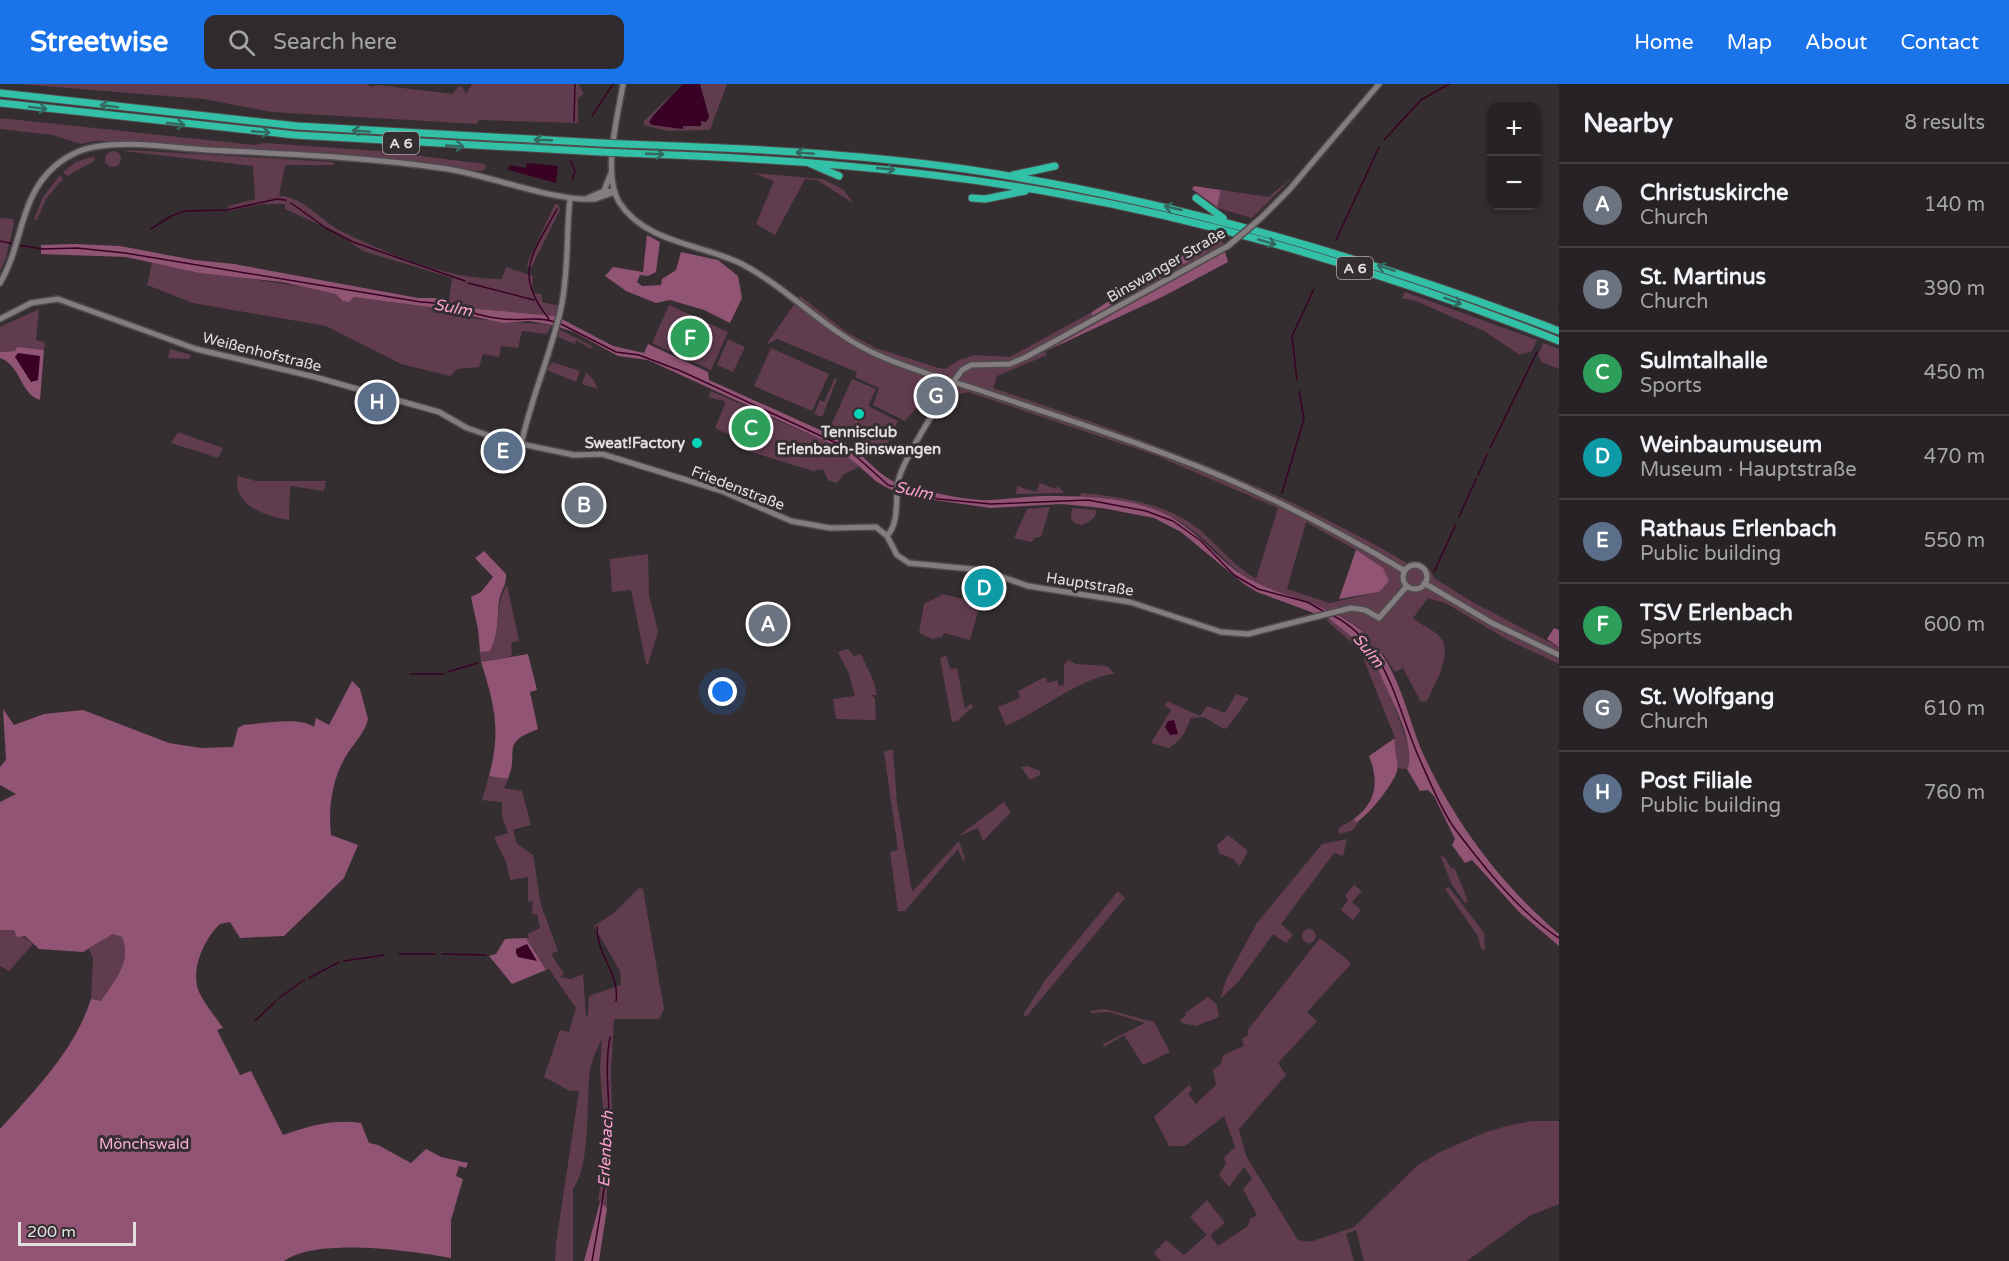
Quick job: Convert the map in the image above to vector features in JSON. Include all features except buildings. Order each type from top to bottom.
[{"type":"highway","name":"A 6","points":[[0,93],[287,125],[863,158],[1008,176],[1130,199],[1230,222],[1386,268],[1557,330]]},
{"type":"highway","name":"A 6","points":[[0,103],[285,135],[807,162],[907,171],[1036,190],[1170,217],[1301,251],[1405,284],[1559,341]]},
{"type":"highway","points":[[807,162],[839,176]]},
{"type":"highway","points":[[1008,176],[1055,166]]},
{"type":"highway","points":[[972,198],[985,199],[1008,192],[1036,190]]},
{"type":"highway","points":[[1196,198],[1230,222]]},
{"type":"street","points":[[604,192],[611,172],[623,84]]},
{"type":"street","name":"Binswanger Straße","points":[[955,382],[962,370],[971,365],[1002,366],[1026,357],[1228,246],[1289,190],[1379,84]]},
{"type":"street","points":[[0,283],[15,248],[32,195],[49,172],[80,151],[108,145],[398,163],[502,180],[570,198],[595,199],[615,192]]},
{"type":"street","points":[[611,172],[615,192],[626,211],[643,226],[743,265],[769,281],[828,327],[862,348],[1175,457],[1236,482],[1330,528],[1405,571]]},
{"type":"street","points":[[587,198],[604,192],[615,192]]},
{"type":"street","points":[[520,445],[531,400],[559,318],[568,247],[570,198]]},
{"type":"street","name":"Weißenhofstraße","points":[[0,319],[31,303],[58,299],[196,349],[315,377],[439,412],[467,428],[520,445]]},
{"type":"street","points":[[943,378],[946,388],[945,399]]},
{"type":"street","points":[[887,536],[895,523],[897,488],[905,464],[955,382]]},
{"type":"street","name":"Friedenstraße","points":[[520,445],[572,455],[602,454],[722,491],[807,525],[830,528],[872,526],[887,536]]},
{"type":"street","name":"Hauptstraße","points":[[887,536],[897,555],[909,563],[982,570],[1028,586],[1130,602],[1223,632],[1248,634],[1359,608],[1379,618],[1407,586]]},
{"type":"street","points":[[1410,566],[1421,567],[1426,573],[1424,583],[1417,588],[1407,586],[1403,577],[1405,571],[1410,566]]},
{"type":"street","points":[[1424,583],[1492,623],[1559,655]]},
{"type":"shaded area","points":[[19,84],[366,84],[372,87],[377,85],[453,94],[458,86],[462,87],[466,94],[472,84],[578,84],[584,94],[578,98],[578,123],[479,120],[477,124],[272,112],[204,99]]},
{"type":"shaded area","points":[[683,84],[700,84],[709,117],[706,122],[701,121],[701,126],[683,126],[683,129],[652,125],[649,122],[653,116]]},
{"type":"shaded area","points":[[700,84],[727,84],[710,130],[668,131],[644,125],[644,121],[676,90],[653,116],[683,126],[709,117]]},
{"type":"shaded area","points":[[0,118],[254,145],[264,143],[380,151],[485,164],[486,168],[481,171],[345,155],[155,144],[149,141],[95,141],[81,144],[53,135],[0,129]]},
{"type":"shaded area","points":[[113,151],[119,153],[121,159],[119,165],[113,167],[107,165],[105,159],[107,153]]},
{"type":"shaded area","points":[[124,151],[334,162],[334,165],[285,165],[279,196],[304,204],[343,232],[380,249],[441,271],[502,279],[506,267],[533,276],[532,293],[542,294],[542,302],[559,306],[556,316],[478,309],[449,300],[452,278],[363,251],[336,232],[285,209],[285,204],[262,204],[229,211],[228,206],[255,199],[253,166]]},
{"type":"shaded area","points":[[95,156],[94,161],[67,176],[63,172],[76,162]]},
{"type":"shaded area","points":[[527,163],[558,166],[556,183],[508,170],[509,165],[526,168]]},
{"type":"shaded area","points":[[753,173],[823,179],[844,190],[853,203],[817,180],[805,179],[775,235],[756,224],[774,181]]},
{"type":"shaded area","points":[[60,175],[63,179],[46,199],[37,220],[34,219],[43,197]]},
{"type":"shaded area","points":[[1295,175],[1252,218],[1214,207],[1217,206],[1221,190],[1269,197]]},
{"type":"shaded area","points":[[555,204],[558,204],[560,210],[531,268],[527,266],[528,262]]},
{"type":"shaded area","points":[[0,218],[13,219],[14,223],[6,258],[0,271]]},
{"type":"shaded area","points":[[1223,242],[1225,252],[1045,351],[1047,355],[997,376],[993,388],[1152,444],[1256,486],[1357,535],[1407,563],[1424,566],[1430,570],[1434,578],[1474,603],[1559,647],[1559,664],[1508,640],[1447,604],[1428,598],[1413,618],[1440,637],[1445,652],[1438,678],[1427,701],[1421,702],[1403,668],[1395,672],[1382,652],[1377,668],[1387,685],[1411,753],[1407,769],[1397,768],[1393,749],[1395,738],[1360,650],[1326,620],[1330,619],[1361,634],[1362,630],[1349,620],[1322,607],[1267,588],[1245,577],[1201,537],[1174,519],[1144,507],[1080,497],[1081,493],[1128,499],[1173,513],[1200,530],[1256,579],[1278,508],[1155,455],[968,392],[957,395],[945,390],[932,415],[917,407],[905,421],[873,405],[879,388],[855,377],[857,372],[777,339],[766,345],[800,296],[848,333],[876,348],[945,369],[959,360],[974,355],[1010,357],[1092,312],[1093,316]],"holes":[[[1306,522],[1356,550],[1379,592],[1330,603],[1287,589]]]},
{"type":"shaded area","points":[[152,263],[430,307],[477,319],[552,325],[547,334],[522,331],[518,348],[501,346],[499,357],[483,354],[479,367],[457,369],[450,376],[401,364],[326,326],[193,303],[147,285]]},
{"type":"shaded area","points":[[1405,292],[1537,340],[1532,351],[1520,355],[1484,331],[1416,301],[1402,298]]},
{"type":"shaded area","points":[[669,305],[728,332],[711,370],[652,343]]},
{"type":"shaded area","points":[[39,309],[36,340],[45,342],[44,350],[17,348],[15,351],[0,352],[0,327]]},
{"type":"shaded area","points":[[560,330],[592,346],[591,349],[576,340],[575,344],[558,337]]},
{"type":"shaded area","points":[[728,339],[745,347],[733,372],[717,365]]},
{"type":"shaded area","points":[[1543,343],[1559,349],[1559,369],[1542,362],[1538,355]]},
{"type":"shaded area","points":[[771,348],[829,374],[812,411],[754,386]]},
{"type":"shaded area","points":[[170,349],[191,355],[189,359],[168,358]]},
{"type":"shaded area","points":[[18,353],[40,356],[38,380],[31,382],[15,357]]},
{"type":"shaded area","points":[[552,362],[580,371],[576,382],[547,370]]},
{"type":"shaded area","points":[[586,372],[593,379],[598,389],[582,384]]},
{"type":"shaded area","points":[[835,378],[837,379],[822,417],[814,414],[820,400],[824,402]]},
{"type":"shaded area","name":"Tennisclub Erlenbach-Binswangen","points":[[852,379],[876,389],[868,406],[898,421],[883,453],[829,430]]},
{"type":"shaded area","points":[[711,391],[836,446],[848,454],[859,467],[844,474],[837,483],[828,480],[823,469],[813,471],[745,450],[740,440],[715,428],[725,404],[724,401],[708,397]]},
{"type":"shaded area","points":[[178,432],[223,448],[218,458],[171,443]]},
{"type":"shaded area","points":[[238,476],[256,481],[326,481],[324,491],[290,486],[289,520],[261,512],[245,502],[237,486]]},
{"type":"shaded area","points":[[1040,483],[1056,489],[1058,486],[1064,493],[1016,494],[1017,486],[1036,492]]},
{"type":"shaded area","points":[[1050,507],[1041,537],[1036,537],[1031,542],[1014,538],[1027,509]]},
{"type":"shaded area","points":[[1072,508],[1096,510],[1096,513],[1092,519],[1082,525],[1074,523],[1071,518]]},
{"type":"shaded area","points":[[648,554],[649,595],[658,632],[648,664],[646,664],[631,590],[612,592],[610,559]]},
{"type":"shaded area","points":[[507,585],[519,641],[511,643],[512,656],[481,662],[480,652],[490,651],[494,642],[500,601]]},
{"type":"shaded area","points":[[943,594],[967,600],[968,596],[974,598],[973,606],[979,608],[970,640],[944,633],[942,637],[932,639],[919,633],[924,604]]},
{"type":"shaded area","points":[[848,649],[854,656],[861,654],[874,682],[877,695],[871,695],[875,698],[876,720],[836,719],[833,699],[855,696],[849,674],[838,652]]},
{"type":"shaded area","points":[[946,655],[950,669],[957,668],[965,709],[971,703],[973,707],[957,721],[952,722],[940,658]]},
{"type":"shaded area","points":[[1068,660],[1076,664],[1107,666],[1115,674],[1103,676],[1076,687],[1006,726],[998,707],[1020,698],[1018,691],[1045,677],[1048,683],[1057,680],[1059,686],[1064,685],[1064,665]]},
{"type":"shaded area","points":[[1236,694],[1249,698],[1227,728],[1224,729],[1204,717],[1191,718],[1181,738],[1174,745],[1169,748],[1151,743],[1171,710],[1165,706],[1167,701],[1200,716],[1207,706],[1225,713]]},
{"type":"shaded area","points":[[1174,720],[1178,734],[1170,735],[1165,727],[1168,721]]},
{"type":"shaded area","points":[[893,749],[897,803],[912,892],[959,841],[965,859],[963,861],[958,849],[905,911],[898,911],[890,852],[898,850],[884,752]]},
{"type":"shaded area","points":[[1028,766],[1040,771],[1040,775],[1030,780],[1021,767]]},
{"type":"shaded area","points":[[489,776],[508,779],[504,788],[522,791],[531,825],[513,830],[517,844],[533,855],[541,905],[558,951],[551,954],[564,974],[560,977],[571,979],[583,974],[586,1017],[589,996],[621,985],[620,971],[594,926],[614,913],[639,888],[643,889],[664,1009],[659,1019],[614,1019],[611,1072],[613,1144],[607,1188],[607,1208],[598,1200],[606,1150],[600,1070],[602,1038],[592,1061],[583,1164],[573,1189],[573,1261],[555,1261],[579,1091],[570,1091],[544,1077],[560,1030],[569,1032],[576,1008],[549,969],[546,970],[526,938],[529,938],[527,934],[540,928],[537,914],[532,914],[533,901],[528,902],[528,877],[510,880],[506,862],[494,837],[508,833],[502,816],[502,802],[482,800]]},
{"type":"shaded area","points":[[1004,802],[1011,812],[983,841],[978,828],[957,837]]},
{"type":"shaded area","points":[[1354,819],[1359,821],[1353,830],[1340,834],[1338,831],[1340,827]]},
{"type":"shaded area","points":[[1228,835],[1248,851],[1240,866],[1233,859],[1219,853],[1217,845]]},
{"type":"shaded area","points":[[1347,839],[1343,856],[1334,853],[1281,924],[1293,935],[1286,943],[1273,934],[1239,981],[1220,999],[1226,980],[1257,923],[1322,844]]},
{"type":"shaded area","points":[[1440,855],[1445,858],[1451,868],[1455,869],[1468,901],[1465,903],[1452,885]]},
{"type":"shaded area","points":[[1354,885],[1362,891],[1352,902],[1361,910],[1353,920],[1341,910],[1348,900],[1345,896]]},
{"type":"shaded area","points":[[1449,887],[1484,933],[1485,950],[1481,949],[1478,936],[1445,889]]},
{"type":"shaded area","points":[[1118,891],[1125,898],[1026,1017],[1023,1015],[1046,979]]},
{"type":"shaded area","points":[[1306,929],[1312,929],[1316,936],[1312,943],[1306,943],[1302,939],[1302,933]]},
{"type":"shaded area","points":[[0,930],[14,930],[33,944],[9,971],[0,966]]},
{"type":"shaded area","points":[[113,934],[122,937],[125,946],[123,963],[101,1001],[91,999],[93,959],[89,949]]},
{"type":"shaded area","points":[[1320,938],[1350,962],[1350,965],[1307,1012],[1317,1021],[1278,1063],[1286,1075],[1239,1129],[1246,1156],[1298,1240],[1310,1242],[1354,1227],[1418,1165],[1440,1152],[1486,1132],[1532,1121],[1559,1121],[1559,1204],[1529,1216],[1467,1261],[1364,1261],[1356,1230],[1346,1234],[1354,1261],[1161,1261],[1154,1253],[1166,1240],[1184,1255],[1207,1235],[1190,1217],[1207,1200],[1225,1223],[1210,1235],[1218,1246],[1248,1226],[1250,1219],[1257,1215],[1243,1189],[1252,1179],[1244,1167],[1229,1187],[1219,1175],[1226,1163],[1224,1158],[1235,1147],[1224,1116],[1185,1146],[1169,1146],[1154,1117],[1189,1085],[1192,1089],[1188,1094],[1196,1104],[1216,1085],[1213,1070],[1221,1064],[1223,1055],[1244,1046],[1242,1039],[1249,1034],[1247,1031]]},
{"type":"shaded area","points":[[527,944],[537,961],[518,957],[516,949]]},
{"type":"shaded area","points":[[1208,997],[1217,1005],[1219,1017],[1196,1026],[1182,1023],[1180,1020],[1186,1015],[1185,1013]]},
{"type":"shaded area","points":[[1105,1009],[1154,1022],[1170,1052],[1143,1065],[1124,1035],[1104,1047],[1103,1044],[1145,1023],[1109,1012],[1091,1013],[1090,1011]]},
{"type":"green space","points":[[1194,186],[1221,190],[1217,207],[1192,189]]},
{"type":"green space","points":[[647,235],[660,242],[656,272],[648,276],[640,275],[637,282],[642,286],[661,285],[662,279],[676,270],[681,252],[718,260],[738,276],[742,298],[730,323],[704,310],[670,300],[656,303],[626,291],[605,276],[613,267],[643,272]]},
{"type":"green space","points":[[1223,242],[1092,316],[1092,312],[1192,247]]},
{"type":"green space","points":[[41,245],[120,246],[194,260],[234,264],[418,298],[441,298],[478,309],[556,316],[613,346],[644,353],[648,344],[708,372],[709,380],[840,439],[882,474],[897,483],[895,492],[877,482],[836,446],[648,360],[618,356],[574,332],[552,325],[529,321],[503,323],[430,307],[354,297],[349,302],[343,301],[336,294],[282,282],[200,273],[126,257],[41,254]]},
{"type":"green space","points":[[1225,252],[1228,262],[1164,296],[1044,352]]},
{"type":"green space","points":[[17,347],[44,350],[40,400],[28,392],[12,367],[0,358],[0,352],[15,351]]},
{"type":"green space","points":[[901,485],[981,500],[1037,496],[1086,497],[1127,502],[1153,509],[1183,525],[1241,574],[1269,588],[1336,614],[1362,631],[1353,638],[1330,619],[1257,592],[1181,532],[1154,518],[1102,508],[1062,504],[990,508],[935,500],[900,491]]},
{"type":"green space","points":[[1356,550],[1383,568],[1389,581],[1379,592],[1339,599]]},
{"type":"green space","points":[[484,551],[506,574],[506,578],[500,598],[493,645],[490,651],[480,652],[471,597],[481,592],[493,577],[475,558]]},
{"type":"green space","points":[[1554,628],[1559,630],[1559,647],[1547,639]]},
{"type":"green space","points":[[1381,653],[1399,687],[1421,749],[1447,801],[1498,872],[1517,894],[1559,934],[1559,946],[1519,912],[1472,860],[1465,863],[1452,845],[1455,839],[1434,796],[1428,790],[1420,791],[1407,769],[1408,745],[1404,730],[1374,659]]},
{"type":"green space","points":[[528,654],[537,690],[530,692],[538,729],[526,734],[515,744],[508,779],[489,776],[495,745],[495,719],[481,662]]},
{"type":"green space","name":"Mönchswald","points":[[352,681],[360,689],[368,719],[362,734],[341,765],[332,794],[331,835],[358,845],[344,878],[284,936],[240,938],[230,922],[220,924],[200,955],[196,974],[197,983],[204,1001],[223,1028],[217,1030],[240,1075],[251,1071],[283,1135],[322,1124],[361,1123],[369,1143],[378,1145],[411,1163],[426,1149],[441,1157],[468,1163],[466,1168],[459,1166],[456,1176],[463,1179],[451,1220],[451,1258],[413,1252],[341,1248],[319,1249],[284,1261],[0,1261],[0,1129],[53,1068],[75,1035],[91,999],[101,1001],[120,971],[125,955],[122,937],[113,934],[83,952],[39,949],[25,936],[17,937],[14,930],[0,930],[0,802],[16,794],[0,785],[0,767],[6,760],[3,709],[14,725],[44,714],[83,710],[169,743],[201,748],[233,747],[238,728],[243,725],[290,721],[314,727],[316,718],[329,725]]},
{"type":"green space","points":[[1395,738],[1397,771],[1395,776],[1373,807],[1356,822],[1354,819],[1367,806],[1374,790],[1374,774],[1369,756]]},
{"type":"green space","points":[[526,938],[546,970],[512,984],[489,956],[496,954],[505,939]]},
{"type":"green space","points":[[600,1202],[607,1208],[599,1261],[584,1261]]},
{"type":"waterway","points":[[574,121],[575,84]]},
{"type":"waterway","points":[[592,116],[613,84]]},
{"type":"waterway","points":[[1384,140],[1421,100],[1449,84]]},
{"type":"waterway","points":[[1336,240],[1379,147]]},
{"type":"waterway","points":[[571,161],[575,171],[572,180]]},
{"type":"waterway","points":[[151,229],[171,216],[185,211],[227,210],[277,199],[286,200]]},
{"type":"waterway","points":[[291,203],[326,228],[353,242],[465,281]]},
{"type":"waterway","points":[[549,319],[531,289],[529,276],[534,251],[557,209]]},
{"type":"waterway","name":"Sulm","points":[[0,241],[14,244]]},
{"type":"waterway","name":"Sulm","points":[[18,245],[43,249],[77,248],[125,253],[442,304],[492,318],[542,319],[555,322]]},
{"type":"waterway","points":[[468,283],[534,300]]},
{"type":"waterway","points":[[1297,380],[1292,336],[1314,289]]},
{"type":"waterway","name":"Sulm","points":[[559,323],[616,352],[639,355],[681,371],[847,448],[888,485],[938,499],[991,504],[1088,500],[1146,511],[1173,521],[1201,541],[1234,575],[1258,589],[1307,602],[1325,612]]},
{"type":"waterway","points":[[1490,448],[1537,352]]},
{"type":"waterway","points":[[1282,493],[1304,419],[1299,391]]},
{"type":"waterway","points":[[1478,475],[1487,454]]},
{"type":"waterway","points":[[1459,517],[1476,479]]},
{"type":"waterway","points":[[1434,572],[1456,524]]},
{"type":"waterway","name":"Sulm","points":[[1332,615],[1351,627],[1379,660],[1397,698],[1432,786],[1455,829],[1516,902],[1559,938]]},
{"type":"waterway","points":[[448,672],[477,663]]},
{"type":"waterway","points":[[410,674],[444,674]]},
{"type":"waterway","name":"Erlenbach","points":[[597,927],[600,946],[615,981],[616,1001]]},
{"type":"waterway","points":[[399,954],[436,954]]},
{"type":"waterway","points":[[442,954],[486,955]]},
{"type":"waterway","points":[[344,961],[384,955]]},
{"type":"waterway","points":[[309,978],[339,962]]},
{"type":"waterway","points":[[279,998],[304,980]]},
{"type":"waterway","points":[[255,1021],[276,1001]]},
{"type":"waterway","name":"Erlenbach","points":[[592,1261],[607,1162],[609,1117],[607,1061],[610,1037]]},
{"type":"place","name":"TSV Erlenbach","points":[[690,338]]},
{"type":"place","name":"St. Wolfgang","points":[[936,396]]},
{"type":"place","name":"Post Filiale","points":[[377,402]]},
{"type":"place","name":"Tennisclub Erlenbach-Binswangen","points":[[859,414]]},
{"type":"place","name":"Sulmtalhalle","points":[[751,428]]},
{"type":"place","name":"Sweat!Factory","points":[[697,443]]},
{"type":"place","name":"Rathaus Erlenbach","points":[[503,451]]},
{"type":"place","name":"St. Martinus","points":[[584,505]]},
{"type":"place","name":"Weinbaumuseum","points":[[984,588]]},
{"type":"place","name":"Christuskirche","points":[[768,624]]}]
